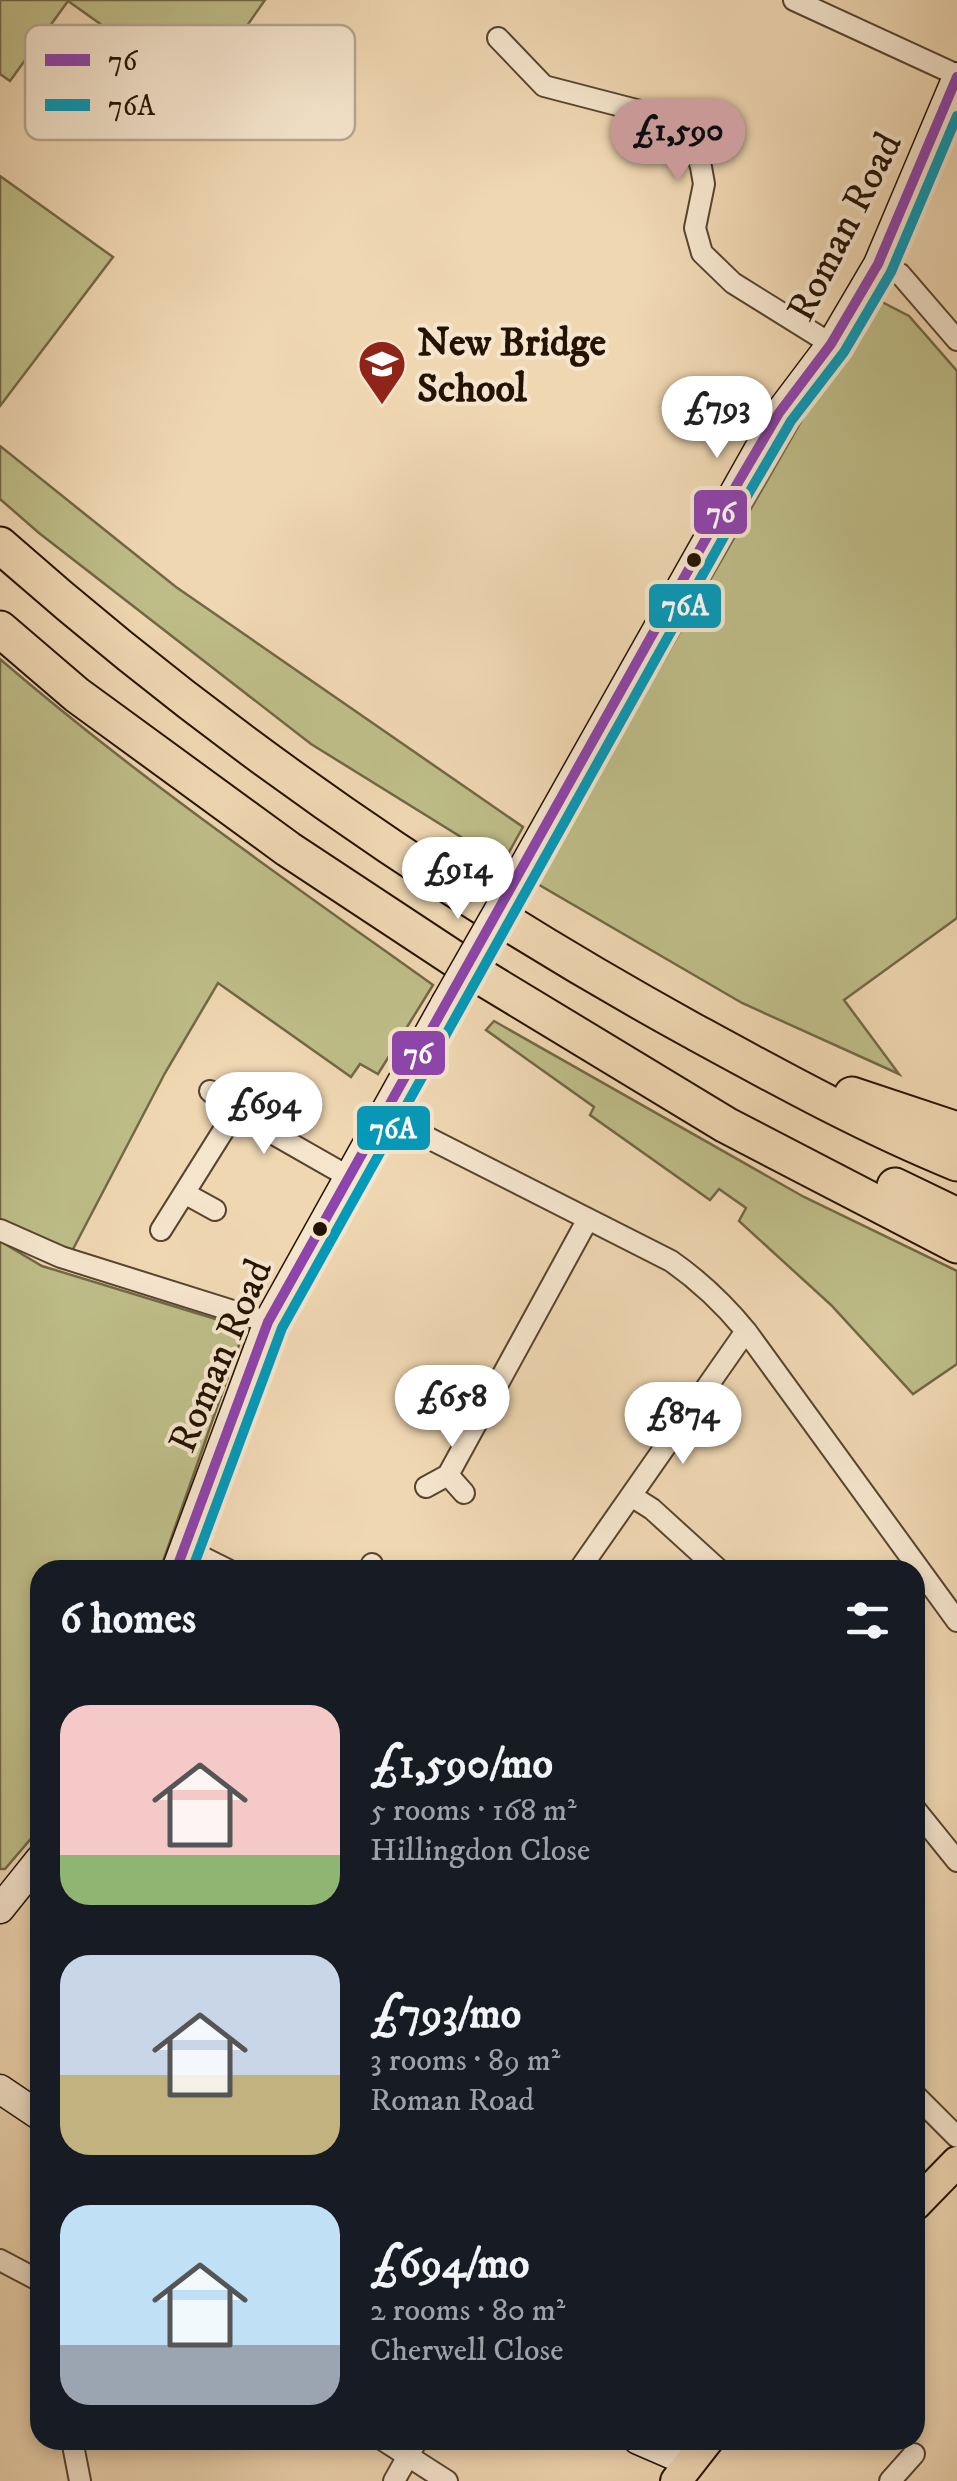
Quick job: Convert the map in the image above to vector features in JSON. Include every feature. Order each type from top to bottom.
[{"type":"highway","points":[[0,545],[99,633],[446,886],[606,983],[756,1065],[912,1145],[957,1163]]},
{"type":"highway","points":[[0,629],[76,695],[288,848],[554,1023],[726,1125],[957,1245]]},
{"type":"highway","points":[[554,1023],[957,1216]]},
{"type":"highway","points":[[756,1065],[957,1130]]},
{"type":"main road","points":[[925,2195],[957,2162]]},
{"type":"main road","points":[[682,2473],[700,2450]]},
{"type":"street","points":[[794,0],[957,76]]},
{"type":"street","points":[[498,38],[544,86],[674,120],[695,147],[704,184],[695,228],[702,253],[733,283],[830,344]]},
{"type":"street","name":"Roman Road","points":[[180,1559],[268,1322],[770,428],[830,344],[878,264],[957,76]]},
{"type":"street","points":[[878,264],[900,274],[957,340]]},
{"type":"street","points":[[210,1092],[235,1112],[349,1177]]},
{"type":"street","points":[[161,1230],[235,1112]]},
{"type":"street","points":[[383,1115],[699,1280],[746,1331],[913,1560]]},
{"type":"street","points":[[186,1194],[215,1210]]},
{"type":"street","points":[[426,1487],[448,1474],[588,1219]]},
{"type":"street","points":[[0,1230],[61,1257],[268,1322]]},
{"type":"street","points":[[586,1560],[746,1331]]},
{"type":"street","points":[[448,1474],[464,1494]]},
{"type":"street","points":[[633,1497],[652,1509],[708,1560]]},
{"type":"street","points":[[925,1577],[957,1621]]},
{"type":"street","points":[[925,1822],[957,1862]]},
{"type":"street","points":[[0,1909],[30,1879]]},
{"type":"street","points":[[0,2089],[30,2109]]},
{"type":"street","points":[[925,2105],[957,2137]]},
{"type":"street","points":[[0,2260],[30,2275]]},
{"type":"street","points":[[74,2450],[80,2481]]},
{"type":"street","points":[[394,2481],[411,2450]]},
{"type":"street","points":[[414,2450],[447,2481]]},
{"type":"street","points":[[661,2450],[675,2456],[682,2473]]},
{"type":"street","points":[[890,2481],[914,2454]]},
{"type":"shaded area","points":[[0,0],[265,0],[247,25],[102,25],[68,1],[51,25],[25,25],[25,60],[10,81],[0,74]]},
{"type":"shaded area","points":[[0,176],[113,257],[0,406]]},
{"type":"shaded area","points":[[882,302],[909,316],[957,371],[957,918],[844,1000],[899,1074],[742,1003],[536,883],[861,317]]},
{"type":"shaded area","points":[[0,446],[176,587],[523,827],[503,863],[311,744],[39,533],[0,499]]},
{"type":"shaded area","points":[[0,659],[158,786],[433,985],[378,1074],[360,1064],[351,1077],[218,983],[165,1073],[71,1253],[0,1224]]},
{"type":"shaded area","points":[[494,1021],[804,1197],[957,1271],[957,1364],[913,1394],[831,1305],[739,1221],[746,1208],[719,1189],[710,1200],[590,1115],[594,1107],[486,1030]]},
{"type":"shaded area","points":[[0,1241],[42,1266],[245,1328],[164,1560],[30,1560],[30,1840],[5,1869],[0,1869]]},
{"type":"transit line","name":"76","points":[[180,1560],[268,1322],[723,508],[779,413],[831,344],[878,264],[957,77]]},
{"type":"transit line","name":"76A","points":[[196,1560],[282,1328],[736,515],[791,421],[844,352],[891,272],[957,116]]},
{"type":"place","name":"New Bridge School","points":[[382,406]]}]
